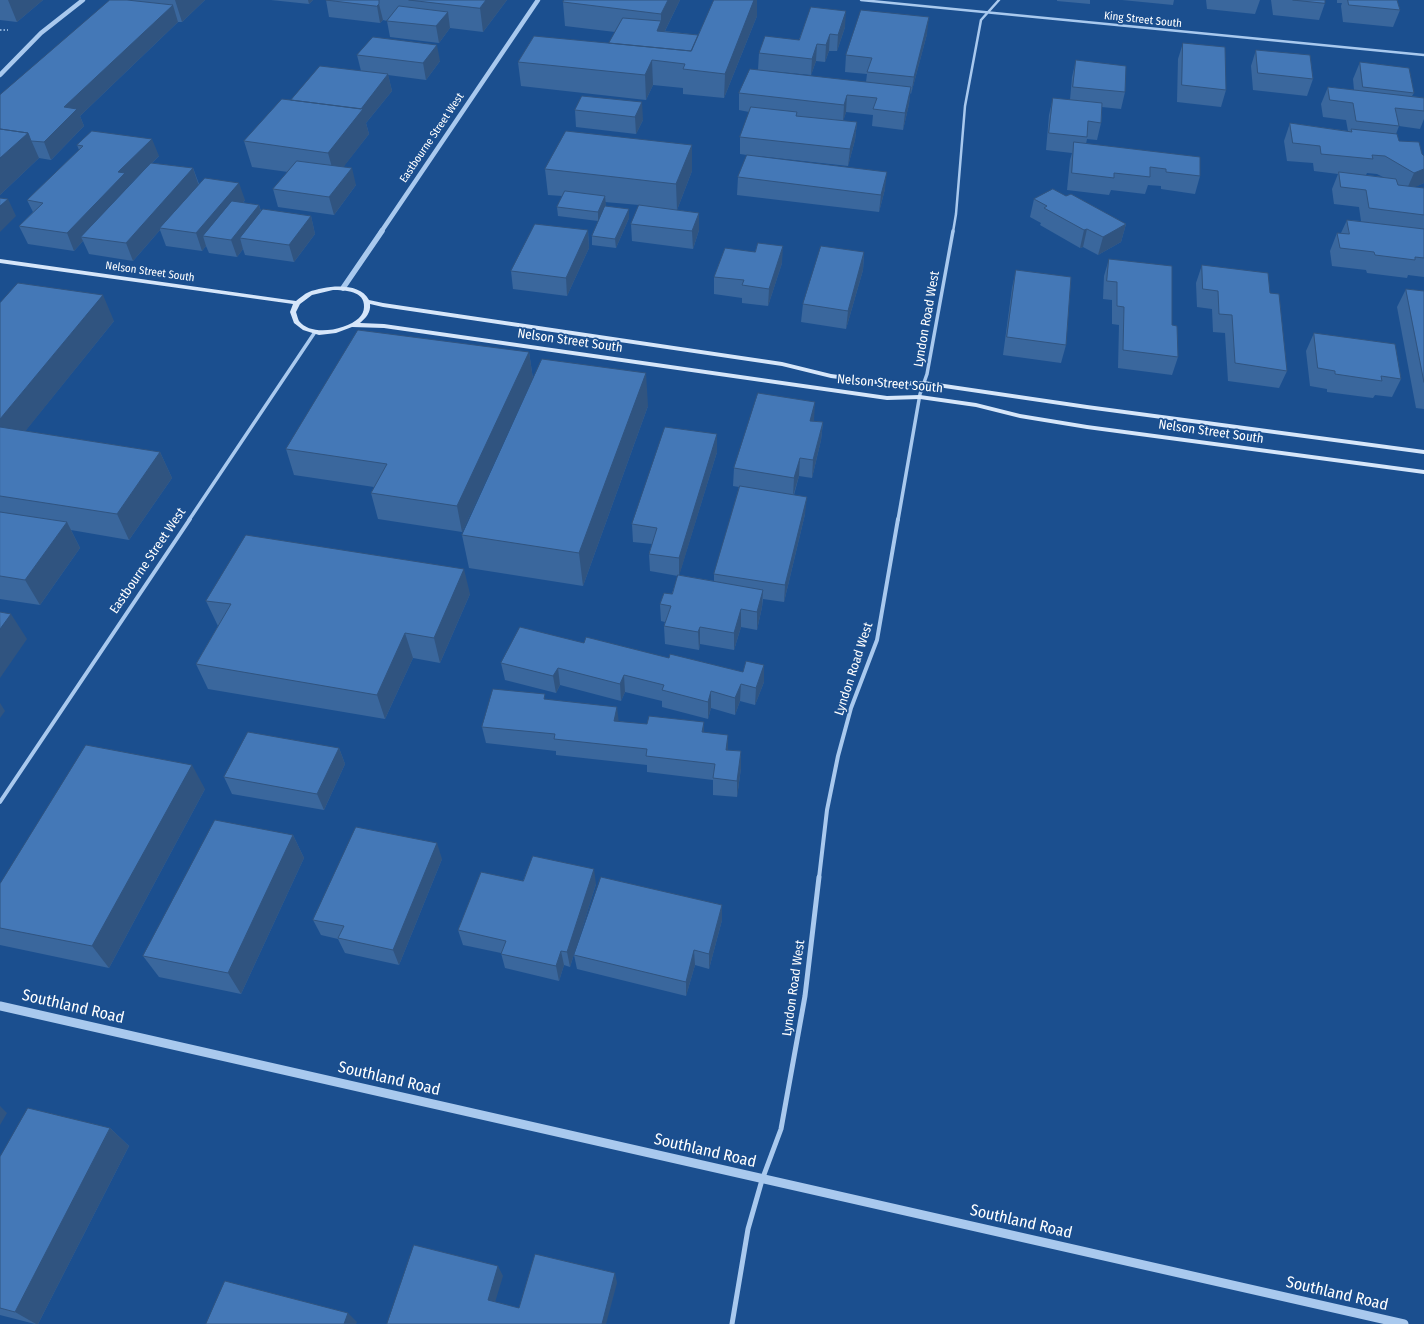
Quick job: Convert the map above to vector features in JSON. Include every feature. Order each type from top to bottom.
[{"type":"main road","name":"Nelson Street South","points":[[0,261],[297,303]]},
{"type":"main road","points":[[333,288],[343,288],[361,295],[366,301],[367,308],[365,315],[353,325],[339,331],[315,332],[304,329],[297,324],[293,318],[293,310],[297,303],[312,293],[333,288]]},
{"type":"main road","name":"Nelson Street South","points":[[366,301],[383,305],[782,364],[830,376],[891,384],[924,383],[1087,407],[1424,452]]},
{"type":"main road","name":"Nelson Street South","points":[[353,325],[384,326],[887,398],[920,397],[976,405],[1020,416],[1087,427],[1424,472]]},
{"type":"street","points":[[0,75],[41,33],[82,0]]},
{"type":"street","name":"Eastbourne Street West","points":[[343,288],[538,0]]},
{"type":"street","name":"King Street South","points":[[861,0],[988,11],[1119,26],[1424,55]]},
{"type":"street","name":"Lyndon Road West","points":[[732,1324],[748,1229],[762,1180],[781,1129],[805,996],[828,810],[835,771],[851,708],[877,640],[920,397],[924,383],[956,214],[965,106],[981,20],[999,0]]},
{"type":"street","name":"Eastbourne Street West","points":[[0,802],[315,332]]},
{"type":"street","name":"Southland Road","points":[[0,1006],[762,1180],[1404,1324]]},
{"type":"path","points":[[0,30],[7,30]]},
{"type":"building","points":[[110,0],[127,0],[173,5],[64,107],[77,109],[44,142],[31,141],[28,133],[0,129],[0,95]]},
{"type":"building","points":[[326,0],[379,0],[379,4],[377,6]]},
{"type":"building","points":[[409,0],[486,0],[480,8]]},
{"type":"building","points":[[564,0],[668,0],[661,14],[563,2]]},
{"type":"building","points":[[714,0],[754,0],[725,74],[683,69],[685,64],[652,60],[645,75],[518,62],[534,36],[691,51]]},
{"type":"building","points":[[1293,0],[1325,0],[1325,3]]},
{"type":"building","points":[[1348,0],[1397,0],[1400,10],[1349,5]]},
{"type":"building","points":[[399,6],[448,12],[436,26],[387,21]]},
{"type":"building","points":[[811,7],[846,11],[838,35],[830,34],[826,45],[817,44],[812,59],[759,53],[765,36],[799,40]]},
{"type":"building","points":[[861,10],[929,17],[914,77],[867,72],[872,58],[846,55]]},
{"type":"building","points":[[623,18],[661,21],[657,31],[698,35],[691,51],[609,43]]},
{"type":"building","points":[[373,37],[437,45],[423,63],[357,55]]},
{"type":"building","points":[[1183,43],[1225,47],[1226,90],[1182,85]]},
{"type":"building","points":[[1256,50],[1310,55],[1313,79],[1258,73]]},
{"type":"building","points":[[1076,60],[1126,66],[1125,92],[1073,87]]},
{"type":"building","points":[[1360,62],[1409,68],[1414,93],[1363,87]]},
{"type":"building","points":[[320,66],[388,74],[361,109],[291,100]]},
{"type":"building","points":[[750,69],[911,87],[905,113],[873,109],[877,98],[847,95],[844,105],[739,93]]},
{"type":"building","points":[[1328,87],[1424,98],[1424,111],[1395,108],[1399,126],[1356,121],[1353,103],[1330,100]]},
{"type":"building","points":[[582,96],[642,102],[635,117],[575,110]]},
{"type":"building","points":[[1053,98],[1102,103],[1101,123],[1088,121],[1087,137],[1049,133]]},
{"type":"building","points":[[282,99],[363,109],[328,153],[244,141]]},
{"type":"building","points":[[751,107],[797,112],[796,116],[857,122],[850,149],[740,137]]},
{"type":"building","points":[[1290,123],[1352,132],[1351,129],[1397,134],[1399,141],[1419,142],[1422,154],[1424,156],[1424,169],[1414,173],[1385,156],[1372,155],[1373,159],[1321,154],[1320,146],[1293,143]]},
{"type":"building","points":[[0,129],[28,133],[0,158]]},
{"type":"building","points":[[92,131],[152,139],[118,172],[125,173],[67,233],[19,226],[43,203],[27,200],[83,146],[77,145]]},
{"type":"building","points":[[566,131],[692,145],[676,184],[545,169]]},
{"type":"building","points":[[1074,142],[1200,157],[1200,176],[1166,172],[1166,169],[1150,167],[1150,177],[1114,173],[1114,178],[1072,173]]},
{"type":"building","points":[[747,155],[887,172],[881,195],[738,177]]},
{"type":"building","points":[[297,161],[352,168],[329,197],[273,189]]},
{"type":"building","points":[[151,163],[193,168],[126,243],[81,237]]},
{"type":"building","points":[[1339,172],[1396,179],[1398,185],[1424,188],[1424,215],[1369,208],[1366,190],[1341,187]]},
{"type":"building","points":[[205,178],[239,183],[196,233],[160,228]]},
{"type":"building","points":[[1053,189],[1066,196],[1071,194],[1126,224],[1103,237],[1087,229],[1084,230],[1044,208],[1047,206],[1034,199]]},
{"type":"building","points":[[565,191],[605,196],[598,212],[557,207]]},
{"type":"building","points":[[0,198],[8,199],[0,206]]},
{"type":"building","points":[[232,201],[259,205],[231,240],[203,236]]},
{"type":"building","points":[[639,205],[699,213],[692,231],[631,224]]},
{"type":"building","points":[[605,206],[629,209],[615,239],[592,236]]},
{"type":"building","points":[[263,209],[311,216],[289,245],[240,238]]},
{"type":"building","points":[[1347,220],[1424,229],[1424,258],[1415,257],[1415,260],[1375,255],[1374,252],[1340,248],[1337,233],[1349,234]]},
{"type":"building","points":[[535,224],[588,230],[566,278],[511,271]]},
{"type":"building","points":[[758,243],[783,246],[769,289],[742,285],[744,280],[714,277],[725,248],[755,252]]},
{"type":"building","points":[[821,246],[864,252],[848,311],[803,304]]},
{"type":"building","points":[[1109,259],[1172,266],[1172,325],[1177,326],[1178,357],[1123,350],[1124,307],[1117,306],[1117,282],[1107,281]]},
{"type":"building","points":[[1202,265],[1268,273],[1270,293],[1279,294],[1287,371],[1235,363],[1232,315],[1219,314],[1218,291],[1203,289]]},
{"type":"building","points":[[1016,270],[1071,277],[1066,345],[1007,337]]},
{"type":"building","points":[[18,283],[103,295],[0,419],[0,303]]},
{"type":"building","points":[[1406,289],[1424,291],[1424,382]]},
{"type":"building","points":[[358,330],[529,352],[457,506],[371,493],[387,464],[286,449]]},
{"type":"building","points":[[1314,333],[1395,344],[1401,379],[1381,376],[1382,381],[1335,374],[1335,371],[1318,368]]},
{"type":"building","points":[[542,359],[646,373],[579,553],[462,535]]},
{"type":"building","points":[[758,393],[815,402],[810,421],[823,422],[813,460],[800,458],[794,478],[734,468]]},
{"type":"building","points":[[0,427],[160,452],[117,514],[0,496]]},
{"type":"building","points":[[665,427],[717,434],[679,558],[649,554],[657,528],[632,524]]},
{"type":"building","points":[[740,486],[807,497],[785,585],[714,574]]},
{"type":"building","points":[[0,512],[67,522],[25,580],[0,576]]},
{"type":"building","points":[[246,535],[464,569],[434,638],[405,633],[377,695],[196,664],[231,604],[206,601]]},
{"type":"building","points":[[678,575],[763,590],[757,612],[741,609],[734,633],[700,627],[698,632],[664,626],[671,606],[660,604],[664,593],[672,594]]},
{"type":"building","points":[[0,612],[11,614],[0,629]]},
{"type":"building","points":[[520,627],[584,643],[586,637],[669,658],[670,654],[743,672],[746,661],[764,665],[756,688],[741,684],[735,698],[711,691],[708,702],[662,690],[664,685],[624,675],[620,684],[558,668],[553,676],[501,663]]},
{"type":"building","points":[[493,689],[545,694],[544,699],[617,707],[614,721],[647,724],[649,716],[704,722],[702,732],[728,735],[726,750],[741,751],[737,781],[713,778],[715,764],[646,756],[647,749],[554,739],[555,734],[482,727]]},
{"type":"building","points":[[248,732],[339,748],[317,794],[224,777]]},
{"type":"building","points":[[86,745],[192,765],[92,946],[0,928],[0,884]]},
{"type":"building","points":[[215,820],[293,835],[228,973],[143,956]]},
{"type":"building","points":[[356,827],[437,843],[393,950],[338,938],[344,926],[313,920]]},
{"type":"building","points":[[533,856],[594,869],[567,952],[561,951],[556,966],[501,954],[506,941],[458,930],[481,872],[523,881]]},
{"type":"building","points":[[601,877],[722,905],[709,954],[694,950],[686,982],[574,955]]},
{"type":"building","points":[[28,1108],[110,1128],[15,1312],[0,1308],[0,1157]]},
{"type":"building","points":[[414,1245],[498,1266],[488,1300],[519,1308],[535,1254],[615,1273],[602,1324],[387,1324]]},
{"type":"building","points":[[225,1281],[348,1313],[344,1324],[206,1324]]}]
